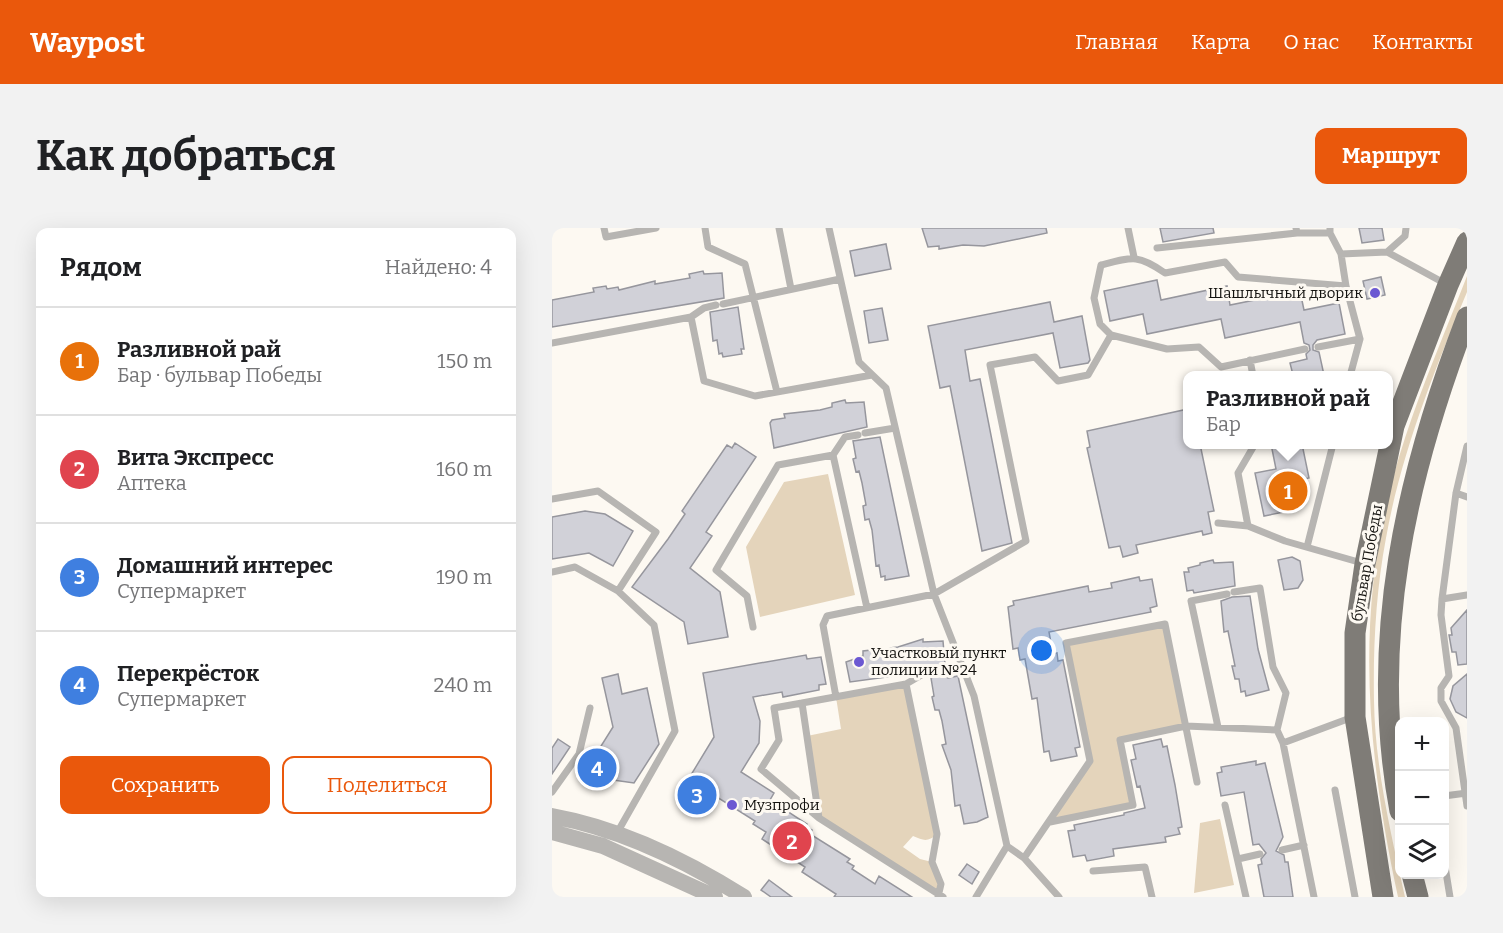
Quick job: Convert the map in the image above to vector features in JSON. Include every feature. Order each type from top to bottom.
[{"type":"main road","name":"бульвар Победы","points":[[1393,431],[1448,285],[1467,242]]},
{"type":"main road","name":"бульвар Победы","points":[[1395,780],[1389,741],[1389,633],[1401,531],[1426,433],[1467,316]]},
{"type":"main road","name":"бульвар Победы","points":[[1383,897],[1355,717],[1355,633],[1365,564],[1389,449]]},
{"type":"main road","points":[[1413,879],[1418,897]]},
{"type":"street","points":[[552,816],[616,835],[678,860],[713,877],[744,897]]},
{"type":"street","points":[[552,832],[613,850],[715,897]]},
{"type":"lane","points":[[604,228],[606,237],[656,228]]},
{"type":"lane","points":[[705,228],[708,247],[745,264],[777,392]]},
{"type":"lane","points":[[779,228],[791,289]]},
{"type":"lane","points":[[829,228],[859,362],[886,388],[934,594],[974,696],[1007,846],[1024,858],[1059,897]]},
{"type":"lane","points":[[1128,228],[1134,257]]},
{"type":"lane","points":[[1387,252],[1405,236],[1406,228]]},
{"type":"lane","points":[[1156,248],[1297,230],[1330,230],[1341,254],[1346,286],[1360,339],[1351,371]]},
{"type":"lane","points":[[1341,254],[1387,252],[1448,285]]},
{"type":"lane","points":[[1305,349],[1221,366],[1199,347],[1167,349],[1111,335],[1100,324],[1094,298],[1101,265],[1134,257],[1147,260],[1165,273],[1226,262],[1238,277],[1346,286]]},
{"type":"lane","points":[[552,343],[691,317],[704,308],[840,279]]},
{"type":"lane","points":[[691,317],[704,381],[755,396],[872,375]]},
{"type":"lane","points":[[836,697],[823,625],[827,616],[934,594],[1026,541],[990,365],[1035,357],[1058,381],[1088,375],[1111,335]]},
{"type":"lane","points":[[1318,347],[1360,339]]},
{"type":"lane","points":[[1250,360],[1252,371]]},
{"type":"lane","points":[[753,627],[747,596],[716,570],[778,465],[833,455],[845,437],[895,428]]},
{"type":"lane","points":[[1467,446],[1456,493],[1441,615],[1449,676],[1441,688],[1441,701],[1456,728],[1467,806]]},
{"type":"lane","points":[[1248,526],[1238,473],[1252,449]]},
{"type":"lane","points":[[1307,547],[1332,449]]},
{"type":"lane","points":[[833,455],[867,608]]},
{"type":"lane","points":[[552,499],[598,491],[656,532],[618,591]]},
{"type":"lane","points":[[1456,493],[1467,498]]},
{"type":"lane","points":[[1218,523],[1248,526],[1365,564]]},
{"type":"lane","points":[[552,572],[575,567],[618,591],[654,625],[675,731],[616,835]]},
{"type":"lane","points":[[1218,727],[1191,601],[1260,588],[1274,667],[1286,693],[1277,730],[1283,743],[1314,897]]},
{"type":"lane","points":[[1442,598],[1467,595]]},
{"type":"lane","points":[[1024,858],[1090,761],[1066,643],[1165,624],[1197,782]]},
{"type":"lane","points":[[944,670],[963,666]]},
{"type":"lane","points":[[935,671],[923,674],[906,684],[774,708],[779,740],[760,769],[819,818],[940,896]]},
{"type":"lane","points":[[906,684],[937,834],[932,862],[940,884],[940,896]]},
{"type":"lane","points":[[802,703],[819,818]]},
{"type":"lane","points":[[552,792],[579,754],[590,708]]},
{"type":"lane","points":[[1283,743],[1355,717]]},
{"type":"lane","points":[[1050,822],[1133,805],[1120,740],[1186,726],[1277,730]]},
{"type":"lane","points":[[1335,790],[1355,897]]},
{"type":"lane","points":[[1449,795],[1466,792]]},
{"type":"lane","points":[[1225,805],[1246,897]]},
{"type":"lane","points":[[1282,849],[1304,845]]},
{"type":"lane","points":[[976,897],[1007,846]]},
{"type":"lane","points":[[1238,858],[1260,854]]},
{"type":"lane","points":[[1093,871],[1145,867],[1152,897]]},
{"type":"lane","points":[[1447,879],[1450,897]]},
{"type":"shaded area","points":[[1467,276],[1467,292],[1431,382],[1400,475],[1380,578],[1374,660],[1375,726],[1377,751],[1395,853],[1395,879],[1401,879],[1405,897],[1398,897],[1377,781],[1369,667],[1371,610],[1377,553],[1388,496],[1405,438]]},
{"type":"shaded area","points":[[828,474],[855,595],[760,617],[746,547],[784,482]]},
{"type":"shaded area","points":[[1165,624],[1186,726],[1120,740],[1133,805],[1050,822],[1090,761],[1066,643]]},
{"type":"shaded area","points":[[906,684],[937,834],[926,840],[913,836],[903,847],[920,859],[932,862],[941,884],[939,895],[819,818],[807,736],[841,729],[836,697]]},
{"type":"shaded area","points":[[1220,819],[1234,885],[1194,893],[1200,823]]},
{"type":"building","points":[[922,228],[1046,228],[1047,233],[984,246],[963,245],[939,249],[939,246],[928,247]]},
{"type":"building","points":[[1160,228],[1213,228],[1214,233],[1163,242]]},
{"type":"building","points":[[1359,228],[1382,228],[1384,240],[1362,243]]},
{"type":"building","points":[[886,244],[891,269],[855,276],[850,251]]},
{"type":"building","points":[[703,271],[704,274],[722,273],[724,298],[552,327],[552,300],[594,292],[593,288],[606,286],[607,289],[618,287],[619,290],[655,281],[655,284],[690,278],[689,274]]},
{"type":"building","points":[[1381,277],[1385,295],[1367,299],[1363,281]]},
{"type":"building","points":[[1157,280],[1161,300],[1227,286],[1230,305],[1300,291],[1304,310],[1339,303],[1345,334],[1317,340],[1313,345],[1313,350],[1319,352],[1323,371],[1292,371],[1290,363],[1307,359],[1306,354],[1310,350],[1309,345],[1304,343],[1300,322],[1225,338],[1221,319],[1147,334],[1143,314],[1110,321],[1104,291]]},
{"type":"building","points":[[1050,302],[1054,322],[1082,316],[1090,360],[1088,363],[1060,368],[1053,333],[965,350],[970,381],[980,379],[1012,543],[982,551],[950,386],[940,388],[928,326]]},
{"type":"building","points":[[738,307],[744,349],[741,349],[742,354],[723,357],[722,353],[719,354],[717,340],[713,341],[710,312]]},
{"type":"building","points":[[882,308],[888,340],[869,343],[864,311]]},
{"type":"building","points":[[845,400],[846,403],[864,402],[867,427],[774,448],[770,423],[772,420],[785,418],[784,414],[832,407],[832,403]]},
{"type":"building","points":[[1183,410],[1183,449],[1201,449],[1214,511],[1208,512],[1212,533],[1203,535],[1202,531],[1136,545],[1138,553],[1123,557],[1120,546],[1109,548],[1087,448],[1090,447],[1087,431]]},
{"type":"building","points":[[880,437],[909,576],[885,580],[885,576],[881,577],[879,565],[876,566],[872,530],[869,519],[865,520],[863,506],[866,505],[862,483],[853,459],[856,458],[853,441]]},
{"type":"building","points":[[735,443],[756,457],[706,532],[712,536],[690,568],[720,592],[728,637],[688,644],[684,622],[632,587],[685,514],[682,511],[727,445],[732,448]]},
{"type":"building","points":[[1272,449],[1303,449],[1309,478],[1289,482],[1294,510],[1264,516],[1255,473],[1276,469]]},
{"type":"building","points":[[585,511],[605,514],[633,531],[613,566],[589,553],[552,559],[552,517]]},
{"type":"building","points":[[1292,557],[1300,561],[1303,580],[1298,588],[1284,590],[1278,560]]},
{"type":"building","points":[[1213,560],[1214,563],[1233,562],[1235,586],[1194,593],[1193,590],[1187,591],[1184,572],[1189,572],[1188,568],[1200,565],[1200,563]]},
{"type":"building","points":[[1139,577],[1140,581],[1152,579],[1157,606],[1150,608],[1151,612],[1049,632],[1053,654],[1057,653],[1058,661],[1063,660],[1080,747],[1075,748],[1077,756],[1051,761],[1049,751],[1044,752],[1037,698],[1032,699],[1025,659],[1020,660],[1018,648],[1013,649],[1008,607],[1014,605],[1013,601],[1088,586],[1089,592],[1112,588],[1111,583]]},
{"type":"building","points":[[1250,596],[1258,649],[1269,690],[1246,696],[1245,691],[1241,692],[1239,679],[1235,679],[1232,666],[1235,666],[1228,631],[1224,632],[1221,601],[1232,597]]},
{"type":"building","points":[[1467,610],[1467,664],[1458,665],[1456,652],[1452,652],[1449,635],[1452,635],[1451,628]]},
{"type":"building","points":[[923,639],[923,642],[943,641],[945,664],[894,676],[850,682],[846,662],[863,656],[863,651],[898,647]]},
{"type":"building","points":[[806,655],[807,659],[821,657],[826,684],[819,685],[819,690],[783,697],[782,692],[753,697],[760,721],[759,743],[741,772],[774,793],[770,800],[807,824],[805,826],[812,830],[810,834],[850,859],[847,862],[854,866],[852,869],[875,884],[879,876],[912,897],[834,897],[836,894],[802,872],[805,867],[762,839],[766,832],[753,824],[755,821],[717,797],[709,812],[680,793],[714,737],[703,673]]},
{"type":"building","points":[[618,674],[622,694],[647,688],[659,744],[634,783],[599,778],[586,770],[613,727],[602,678]]},
{"type":"building","points":[[940,674],[948,678],[958,676],[988,817],[977,822],[964,824],[960,805],[955,806],[951,770],[942,745],[946,744],[942,721],[939,710],[935,710],[932,697],[934,696],[931,678]]},
{"type":"building","points":[[1467,674],[1467,718],[1456,712],[1450,699],[1453,686]]},
{"type":"building","points":[[558,739],[570,747],[552,774],[552,748]]},
{"type":"building","points":[[1161,739],[1163,747],[1167,746],[1175,785],[1182,827],[1178,828],[1180,834],[1165,837],[1166,842],[1113,849],[1114,856],[1087,861],[1085,855],[1073,857],[1068,831],[1075,830],[1074,825],[1124,815],[1124,813],[1145,808],[1131,760],[1136,759],[1133,745]]},
{"type":"building","points":[[1256,761],[1256,765],[1265,763],[1283,837],[1276,851],[1284,855],[1285,862],[1288,862],[1293,897],[1264,897],[1258,865],[1262,864],[1261,859],[1266,853],[1259,844],[1253,845],[1244,792],[1221,796],[1217,773],[1222,772],[1221,767]]},
{"type":"building","points":[[967,864],[979,872],[972,884],[959,875]]},
{"type":"building","points":[[769,880],[792,897],[771,897],[761,890]]},
{"type":"place","name":"Шашлычный дворик","points":[[1375,293]]},
{"type":"place","name":"Разливной рай","points":[[1288,491]]},
{"type":"place","name":"Участковый пункт полиции №24","points":[[859,662]]},
{"type":"place","name":"Перекрёсток","points":[[597,768]]},
{"type":"place","name":"Домашний интерес","points":[[697,795]]},
{"type":"place","name":"Музпрофи","points":[[732,805]]},
{"type":"place","name":"Вита Экспресс","points":[[792,841]]}]
